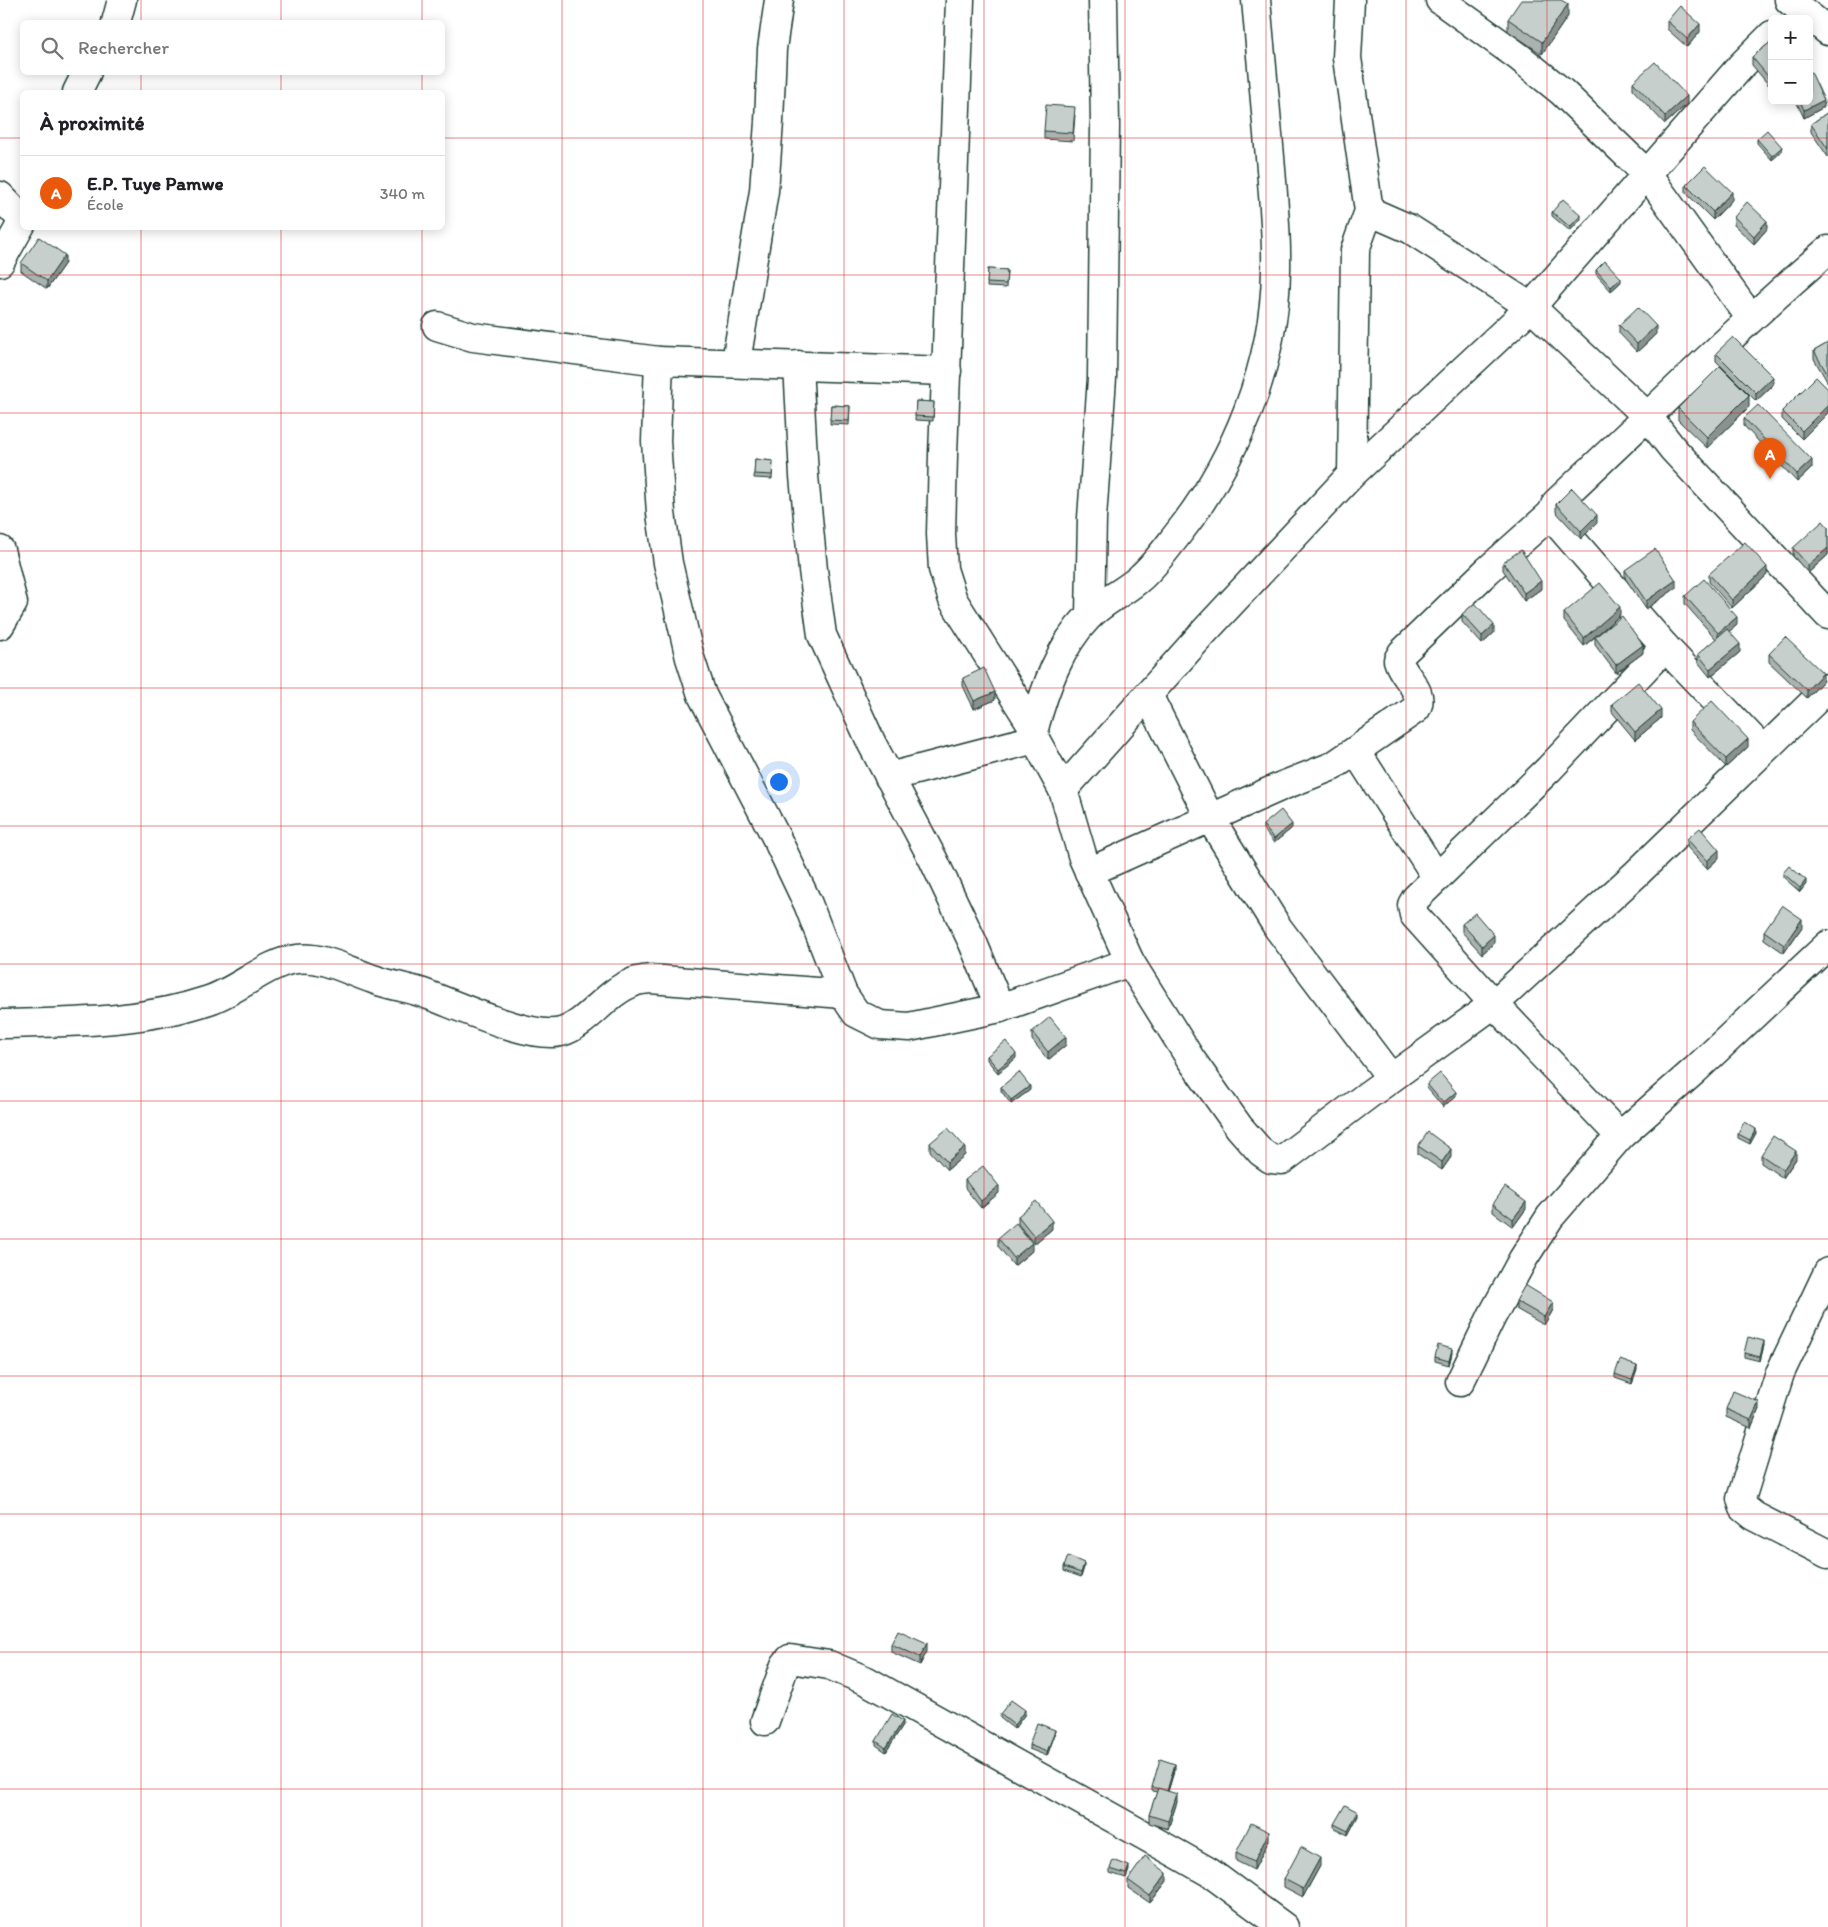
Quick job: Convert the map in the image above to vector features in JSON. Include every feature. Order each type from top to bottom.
[{"type":"street","points":[[117,20],[122,0]]},
{"type":"street","points":[[736,362],[764,191],[772,49],[779,0]]},
{"type":"street","points":[[960,0],[941,534],[943,569],[953,600],[1034,734],[1063,790],[1071,822],[1089,872],[1130,962],[1190,1058],[1238,1127],[1261,1152],[1271,1159],[1282,1160],[1494,1004],[1643,867],[1762,749],[1828,688]]},
{"type":"street","points":[[1090,615],[1092,518],[1102,378],[1105,125],[1103,0]]},
{"type":"street","points":[[1034,734],[1044,693],[1061,656],[1090,615],[1141,578],[1178,535],[1202,501],[1234,447],[1248,412],[1263,358],[1273,311],[1276,271],[1274,211],[1256,0]]},
{"type":"street","points":[[1350,0],[1347,58],[1369,211],[1355,250],[1352,474]]},
{"type":"street","points":[[1440,0],[1519,57],[1562,92],[1648,175],[1750,317]]},
{"type":"street","points":[[1792,9],[1828,31]]},
{"type":"street","points":[[1063,790],[1352,474],[1530,307],[1742,66],[1768,39]]},
{"type":"street","points":[[78,90],[86,75]]},
{"type":"street","points":[[0,196],[20,217]]},
{"type":"street","points":[[1369,211],[1410,229],[1530,307],[1648,417],[1674,449],[1828,615]]},
{"type":"street","points":[[0,262],[20,227]]},
{"type":"street","points":[[1089,872],[1332,766],[1416,709],[1420,701],[1419,694],[1401,669],[1398,660],[1402,653],[1487,571],[1552,513],[1556,503],[1648,417],[1750,317],[1828,250]]},
{"type":"street","points":[[437,326],[473,337],[659,361],[736,362],[947,371]]},
{"type":"street","points":[[659,361],[656,441],[661,512],[668,563],[690,658],[702,695],[808,904],[842,994],[856,1013],[880,1025],[909,1027],[1000,1008],[1130,962]]},
{"type":"street","points":[[798,365],[804,476],[813,570],[822,634],[889,777],[933,859],[973,943],[1000,1008]]},
{"type":"street","points":[[1552,513],[1558,524],[1665,646],[1762,749]]},
{"type":"street","points":[[0,550],[13,603],[0,625]]},
{"type":"street","points":[[1620,1136],[1494,1004],[1414,915],[1412,905],[1416,898],[1548,769],[1665,646]]},
{"type":"street","points":[[1148,695],[1210,818],[1278,928],[1391,1078]]},
{"type":"street","points":[[889,777],[1034,734]]},
{"type":"street","points":[[1356,751],[1438,878]]},
{"type":"street","points":[[1460,1382],[1500,1300],[1550,1217],[1620,1136],[1695,1070],[1828,945]]},
{"type":"street","points":[[0,1024],[104,1021],[155,1014],[210,1000],[235,990],[264,971],[295,959],[311,958],[328,962],[375,980],[419,992],[523,1029],[547,1032],[560,1032],[572,1026],[632,982],[650,979],[842,994]]},
{"type":"street","points":[[1828,1272],[1780,1372],[1741,1500],[1744,1508],[1754,1516],[1828,1554]]},
{"type":"street","points":[[765,1721],[785,1666],[790,1659],[828,1665],[867,1681],[1179,1855],[1208,1872],[1284,1927]]},
{"type":"building","points":[[1521,0],[1561,0],[1568,4],[1542,42],[1508,19]]},
{"type":"building","points":[[1680,6],[1700,24],[1687,39],[1667,21]]},
{"type":"building","points":[[1768,44],[1768,76],[1752,57]]},
{"type":"building","points":[[1655,62],[1687,96],[1665,116],[1633,82]]},
{"type":"building","points":[[1813,76],[1824,100],[1804,110],[1802,105],[1813,105]]},
{"type":"building","points":[[1046,105],[1075,107],[1073,133],[1044,131]]},
{"type":"building","points":[[1828,112],[1828,149],[1811,124]]},
{"type":"building","points":[[1767,130],[1782,147],[1772,156],[1757,139]]},
{"type":"building","points":[[1705,166],[1732,192],[1713,212],[1686,185]]},
{"type":"building","points":[[1563,199],[1581,215],[1570,227],[1552,212]]},
{"type":"building","points":[[1747,202],[1767,221],[1754,236],[1734,217]]},
{"type":"building","points":[[39,237],[65,255],[47,281],[21,263]]},
{"type":"building","points":[[1605,261],[1621,278],[1611,287],[1596,270]]},
{"type":"building","points":[[988,269],[1007,270],[1006,284],[987,283]]},
{"type":"building","points":[[1638,307],[1656,326],[1637,344],[1619,325]]},
{"type":"building","points":[[1733,337],[1773,377],[1756,393],[1716,353]]},
{"type":"building","points":[[1828,343],[1828,375],[1814,351]]},
{"type":"building","points":[[1720,366],[1749,395],[1707,437],[1678,408]]},
{"type":"building","points":[[1816,377],[1828,389],[1828,405],[1802,431],[1782,411]]},
{"type":"building","points":[[916,401],[934,402],[933,417],[915,416]]},
{"type":"building","points":[[831,405],[850,406],[849,421],[830,420]]},
{"type":"building","points":[[1758,405],[1812,460],[1797,474],[1744,418]]},
{"type":"building","points":[[755,459],[773,461],[772,475],[754,474]]},
{"type":"building","points":[[1572,488],[1597,515],[1581,531],[1556,504]]},
{"type":"building","points":[[1823,521],[1828,527],[1828,548],[1808,565],[1793,548]]},
{"type":"building","points":[[1745,542],[1767,567],[1732,600],[1709,574]]},
{"type":"building","points":[[1655,549],[1676,580],[1646,601],[1625,570]]},
{"type":"building","points":[[1521,550],[1541,581],[1524,593],[1503,562]]},
{"type":"building","points":[[1704,579],[1737,617],[1718,633],[1685,596]]},
{"type":"building","points":[[1600,583],[1620,607],[1584,638],[1564,613]]},
{"type":"building","points":[[1475,603],[1494,625],[1482,636],[1462,614]]},
{"type":"building","points":[[1622,616],[1643,645],[1616,665],[1595,637]]},
{"type":"building","points":[[1727,629],[1740,644],[1710,669],[1698,654]]},
{"type":"building","points":[[1785,637],[1823,673],[1807,690],[1769,654]]},
{"type":"building","points":[[984,668],[995,692],[974,701],[963,678]]},
{"type":"building","points":[[1638,682],[1661,710],[1635,732],[1612,704]]},
{"type":"building","points":[[1712,701],[1748,739],[1726,759],[1690,722]]},
{"type":"building","points":[[1281,810],[1292,824],[1274,839],[1263,825]]},
{"type":"building","points":[[1700,828],[1719,850],[1707,861],[1687,839]]},
{"type":"building","points":[[1789,866],[1806,880],[1800,888],[1783,873]]},
{"type":"building","points":[[1782,905],[1802,919],[1784,945],[1764,931]]},
{"type":"building","points":[[1475,913],[1494,935],[1482,946],[1462,924]]},
{"type":"building","points":[[1050,1017],[1066,1037],[1048,1052],[1032,1032]]},
{"type":"building","points":[[1006,1041],[1016,1054],[998,1069],[987,1056]]},
{"type":"building","points":[[1019,1072],[1030,1086],[1011,1100],[1001,1087]]},
{"type":"building","points":[[1440,1073],[1456,1092],[1443,1103],[1427,1084]]},
{"type":"building","points":[[1744,1122],[1756,1129],[1750,1140],[1738,1134]]},
{"type":"building","points":[[948,1128],[965,1147],[947,1162],[930,1143]]},
{"type":"building","points":[[1428,1132],[1451,1149],[1442,1162],[1418,1146]]},
{"type":"building","points":[[1773,1136],[1796,1151],[1783,1170],[1761,1155]]},
{"type":"building","points":[[983,1166],[999,1186],[981,1201],[965,1180]]},
{"type":"building","points":[[1505,1187],[1526,1202],[1513,1219],[1493,1204]]},
{"type":"building","points":[[1036,1201],[1052,1221],[1034,1236],[1018,1216]]},
{"type":"building","points":[[1016,1223],[1032,1243],[1014,1258],[998,1238]]},
{"type":"building","points":[[1525,1285],[1553,1302],[1544,1317],[1516,1301]]},
{"type":"building","points":[[1748,1337],[1764,1341],[1760,1357],[1744,1353]]},
{"type":"building","points":[[1438,1345],[1452,1349],[1449,1361],[1435,1357]]},
{"type":"building","points":[[1620,1360],[1637,1366],[1632,1380],[1615,1374]]},
{"type":"building","points":[[1733,1391],[1759,1402],[1751,1420],[1726,1409]]},
{"type":"building","points":[[1068,1556],[1084,1563],[1081,1573],[1064,1567]]},
{"type":"building","points":[[898,1630],[927,1643],[920,1657],[891,1644]]},
{"type":"building","points":[[1011,1700],[1025,1710],[1014,1725],[1000,1714]]},
{"type":"building","points":[[892,1714],[903,1721],[886,1748],[876,1741]]},
{"type":"building","points":[[1037,1723],[1055,1730],[1047,1752],[1029,1745]]},
{"type":"building","points":[[1160,1759],[1175,1764],[1167,1791],[1152,1787]]},
{"type":"building","points":[[1158,1788],[1177,1794],[1168,1821],[1149,1815]]},
{"type":"building","points":[[1345,1805],[1358,1812],[1348,1831],[1334,1824]]},
{"type":"building","points":[[1251,1823],[1269,1832],[1254,1862],[1236,1853]]},
{"type":"building","points":[[1301,1847],[1320,1858],[1303,1889],[1284,1879]]},
{"type":"building","points":[[1145,1856],[1167,1873],[1150,1896],[1128,1880]]},
{"type":"building","points":[[1113,1860],[1129,1866],[1126,1874],[1110,1869]]},
{"type":"place","name":"E.P. Tuye Pamwe","points":[[1770,479]]}]
